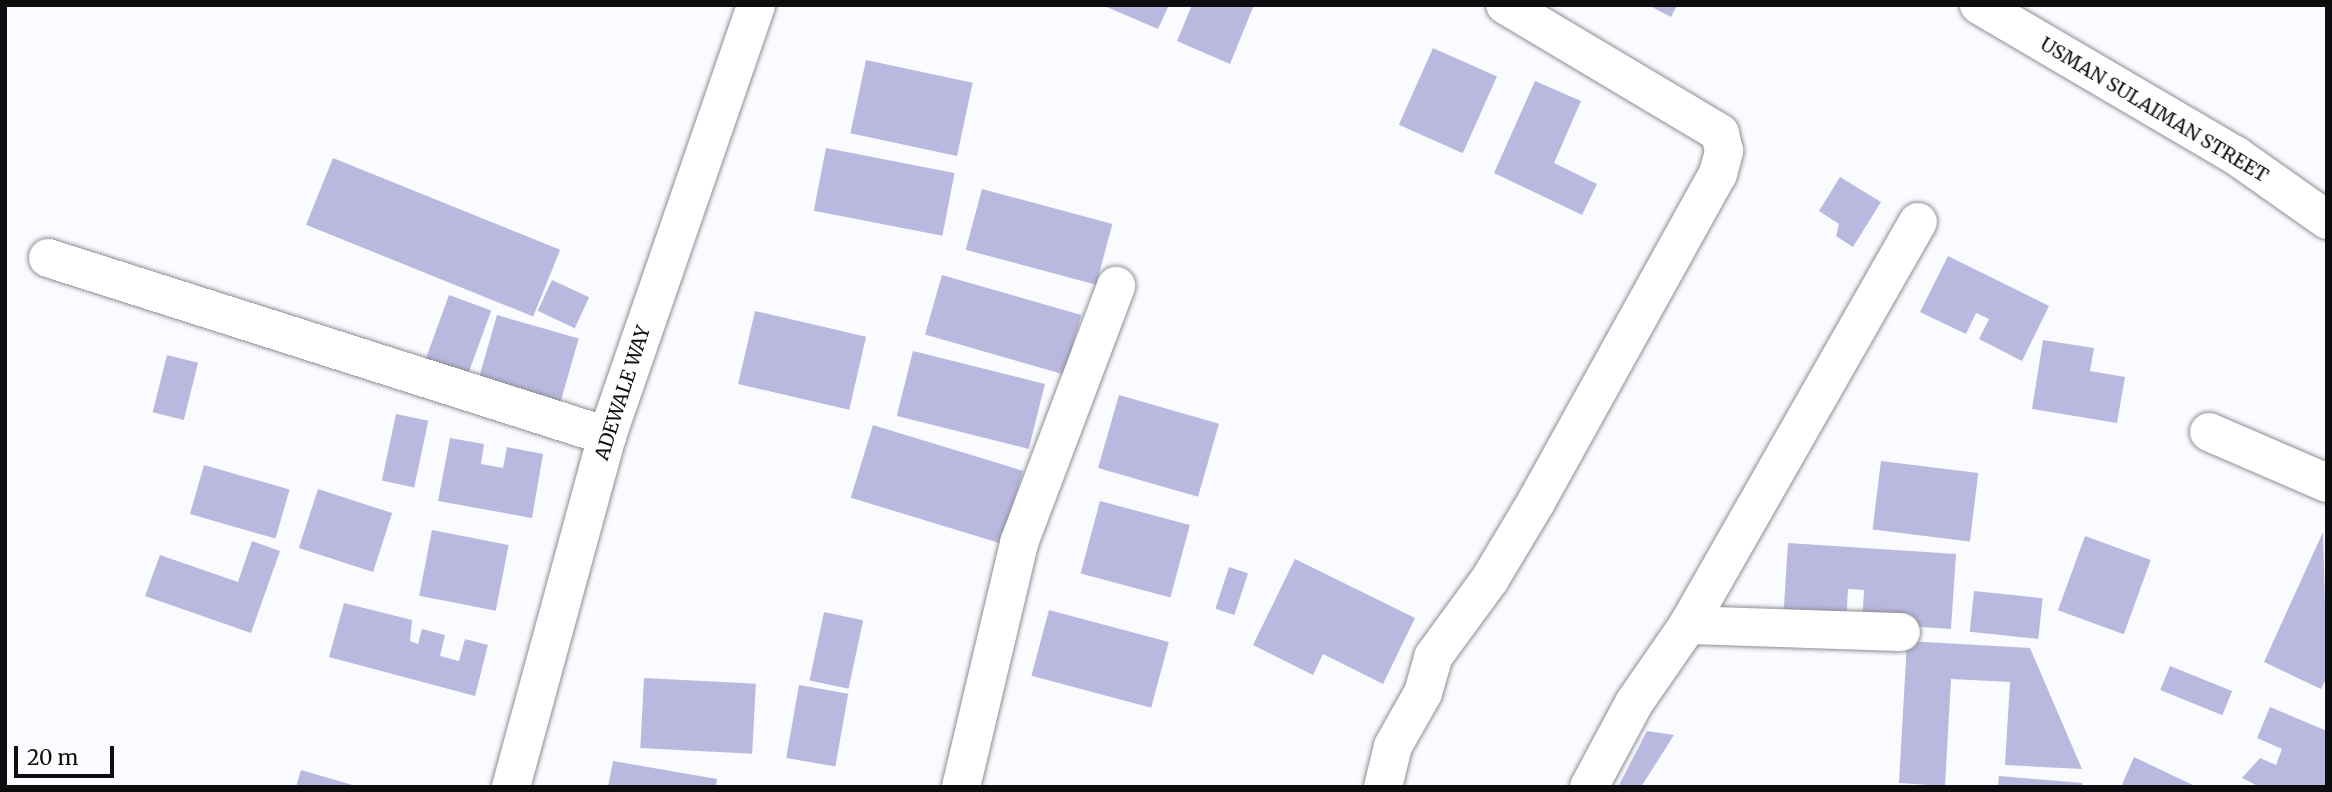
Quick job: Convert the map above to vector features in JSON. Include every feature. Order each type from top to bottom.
[{"type":"street","name":"ADEWALE WAY","points":[[512,787],[607,436],[756,5]]},
{"type":"street","points":[[1383,787],[1392,746],[1423,693],[1433,657],[1490,579],[1536,502],[1717,174],[1724,151],[1720,133],[1505,5]]},
{"type":"street","name":"USMAN SULAIMAN STREET","points":[[1979,5],[2235,155],[2327,220]]},
{"type":"street","points":[[1589,787],[1634,703],[1688,625],[1918,222]]},
{"type":"street","points":[[48,258],[607,436]]},
{"type":"street","points":[[961,787],[1019,543],[1116,286]]},
{"type":"street","points":[[2209,432],[2327,483]]},
{"type":"street","points":[[1688,625],[1901,632]]},
{"type":"building","points":[[1102,5],[1169,5],[1158,29]]},
{"type":"building","points":[[1192,5],[1254,5],[1230,64],[1177,41]]},
{"type":"building","points":[[1648,5],[1677,5],[1671,17]]},
{"type":"building","points":[[1433,48],[1497,76],[1463,153],[1399,125]]},
{"type":"building","points":[[866,60],[973,83],[957,156],[850,133]]},
{"type":"building","points":[[1535,81],[1581,101],[1554,163],[1597,184],[1582,215],[1494,173]]},
{"type":"building","points":[[826,148],[955,173],[942,236],[814,211]]},
{"type":"building","points":[[333,158],[560,250],[533,317],[306,225]]},
{"type":"building","points":[[1840,177],[1881,202],[1853,247],[1836,236],[1839,224],[1819,211]]},
{"type":"building","points":[[982,189],[1112,224],[1096,285],[966,250]]},
{"type":"building","points":[[1948,256],[2049,306],[2022,361],[1979,339],[1989,319],[1976,313],[1966,334],[1920,312]]},
{"type":"building","points":[[942,275],[1081,315],[1064,375],[925,335]]},
{"type":"building","points":[[552,280],[589,297],[575,328],[538,311]]},
{"type":"building","points":[[449,295],[491,310],[468,374],[426,359]]},
{"type":"building","points":[[755,311],[866,337],[849,410],[738,384]]},
{"type":"building","points":[[497,315],[579,338],[559,406],[478,382]]},
{"type":"building","points":[[2043,340],[2094,348],[2090,371],[2125,377],[2117,423],[2032,409]]},
{"type":"building","points":[[913,351],[1045,384],[1029,449],[897,416]]},
{"type":"building","points":[[167,355],[198,363],[184,420],[153,412]]},
{"type":"building","points":[[1119,395],[1219,424],[1198,497],[1098,468]]},
{"type":"building","points":[[396,414],[428,421],[414,487],[382,481]]},
{"type":"building","points":[[873,425],[1023,471],[1001,544],[851,498]]},
{"type":"building","points":[[450,438],[484,444],[481,464],[503,468],[507,447],[543,454],[532,518],[438,501]]},
{"type":"building","points":[[1881,461],[1978,473],[1970,541],[1873,529]]},
{"type":"building","points":[[204,465],[290,490],[275,539],[190,514]]},
{"type":"building","points":[[318,489],[392,513],[373,572],[299,548]]},
{"type":"building","points":[[1100,501],[1190,525],[1170,598],[1081,573]]},
{"type":"building","points":[[432,530],[509,545],[496,611],[419,596]]},
{"type":"building","points":[[2323,532],[2327,677],[2321,689],[2264,662]]},
{"type":"building","points":[[2085,536],[2151,560],[2124,634],[2058,610]]},
{"type":"building","points":[[252,541],[280,551],[251,633],[145,596],[160,555],[238,582]]},
{"type":"building","points":[[1788,543],[1956,554],[1951,629],[1862,623],[1864,590],[1848,589],[1846,626],[1783,622]]},
{"type":"building","points":[[1295,559],[1415,618],[1383,684],[1323,654],[1313,675],[1253,645]]},
{"type":"building","points":[[1229,567],[1248,573],[1234,615],[1215,609]]},
{"type":"building","points":[[1974,591],[2043,598],[2038,639],[1970,632]]},
{"type":"building","points":[[344,603],[412,620],[410,641],[418,644],[422,629],[445,635],[440,656],[459,661],[465,639],[488,645],[475,696],[329,657]]},
{"type":"building","points":[[1049,610],[1169,642],[1151,708],[1031,676]]},
{"type":"building","points":[[824,612],[863,620],[849,689],[809,680]]},
{"type":"building","points":[[1907,641],[2030,648],[2082,769],[2005,765],[2010,682],[1951,679],[1945,786],[1899,783]]},
{"type":"building","points":[[2170,666],[2232,691],[2222,715],[2160,690]]},
{"type":"building","points":[[644,678],[756,684],[752,754],[640,748]]},
{"type":"building","points":[[799,685],[848,694],[835,767],[786,758]]},
{"type":"building","points":[[2270,707],[2327,731],[2327,787],[2260,787],[2242,778],[2260,758],[2276,765],[2282,749],[2257,738]]},
{"type":"building","points":[[1647,731],[1674,735],[1641,787],[1618,787]]},
{"type":"building","points":[[2134,757],[2197,787],[2121,787]]},
{"type":"building","points":[[613,761],[717,779],[716,787],[608,787]]},
{"type":"building","points":[[301,770],[356,786],[356,787],[296,787]]},
{"type":"building","points":[[1999,776],[2082,783],[2082,787],[1998,787]]}]
